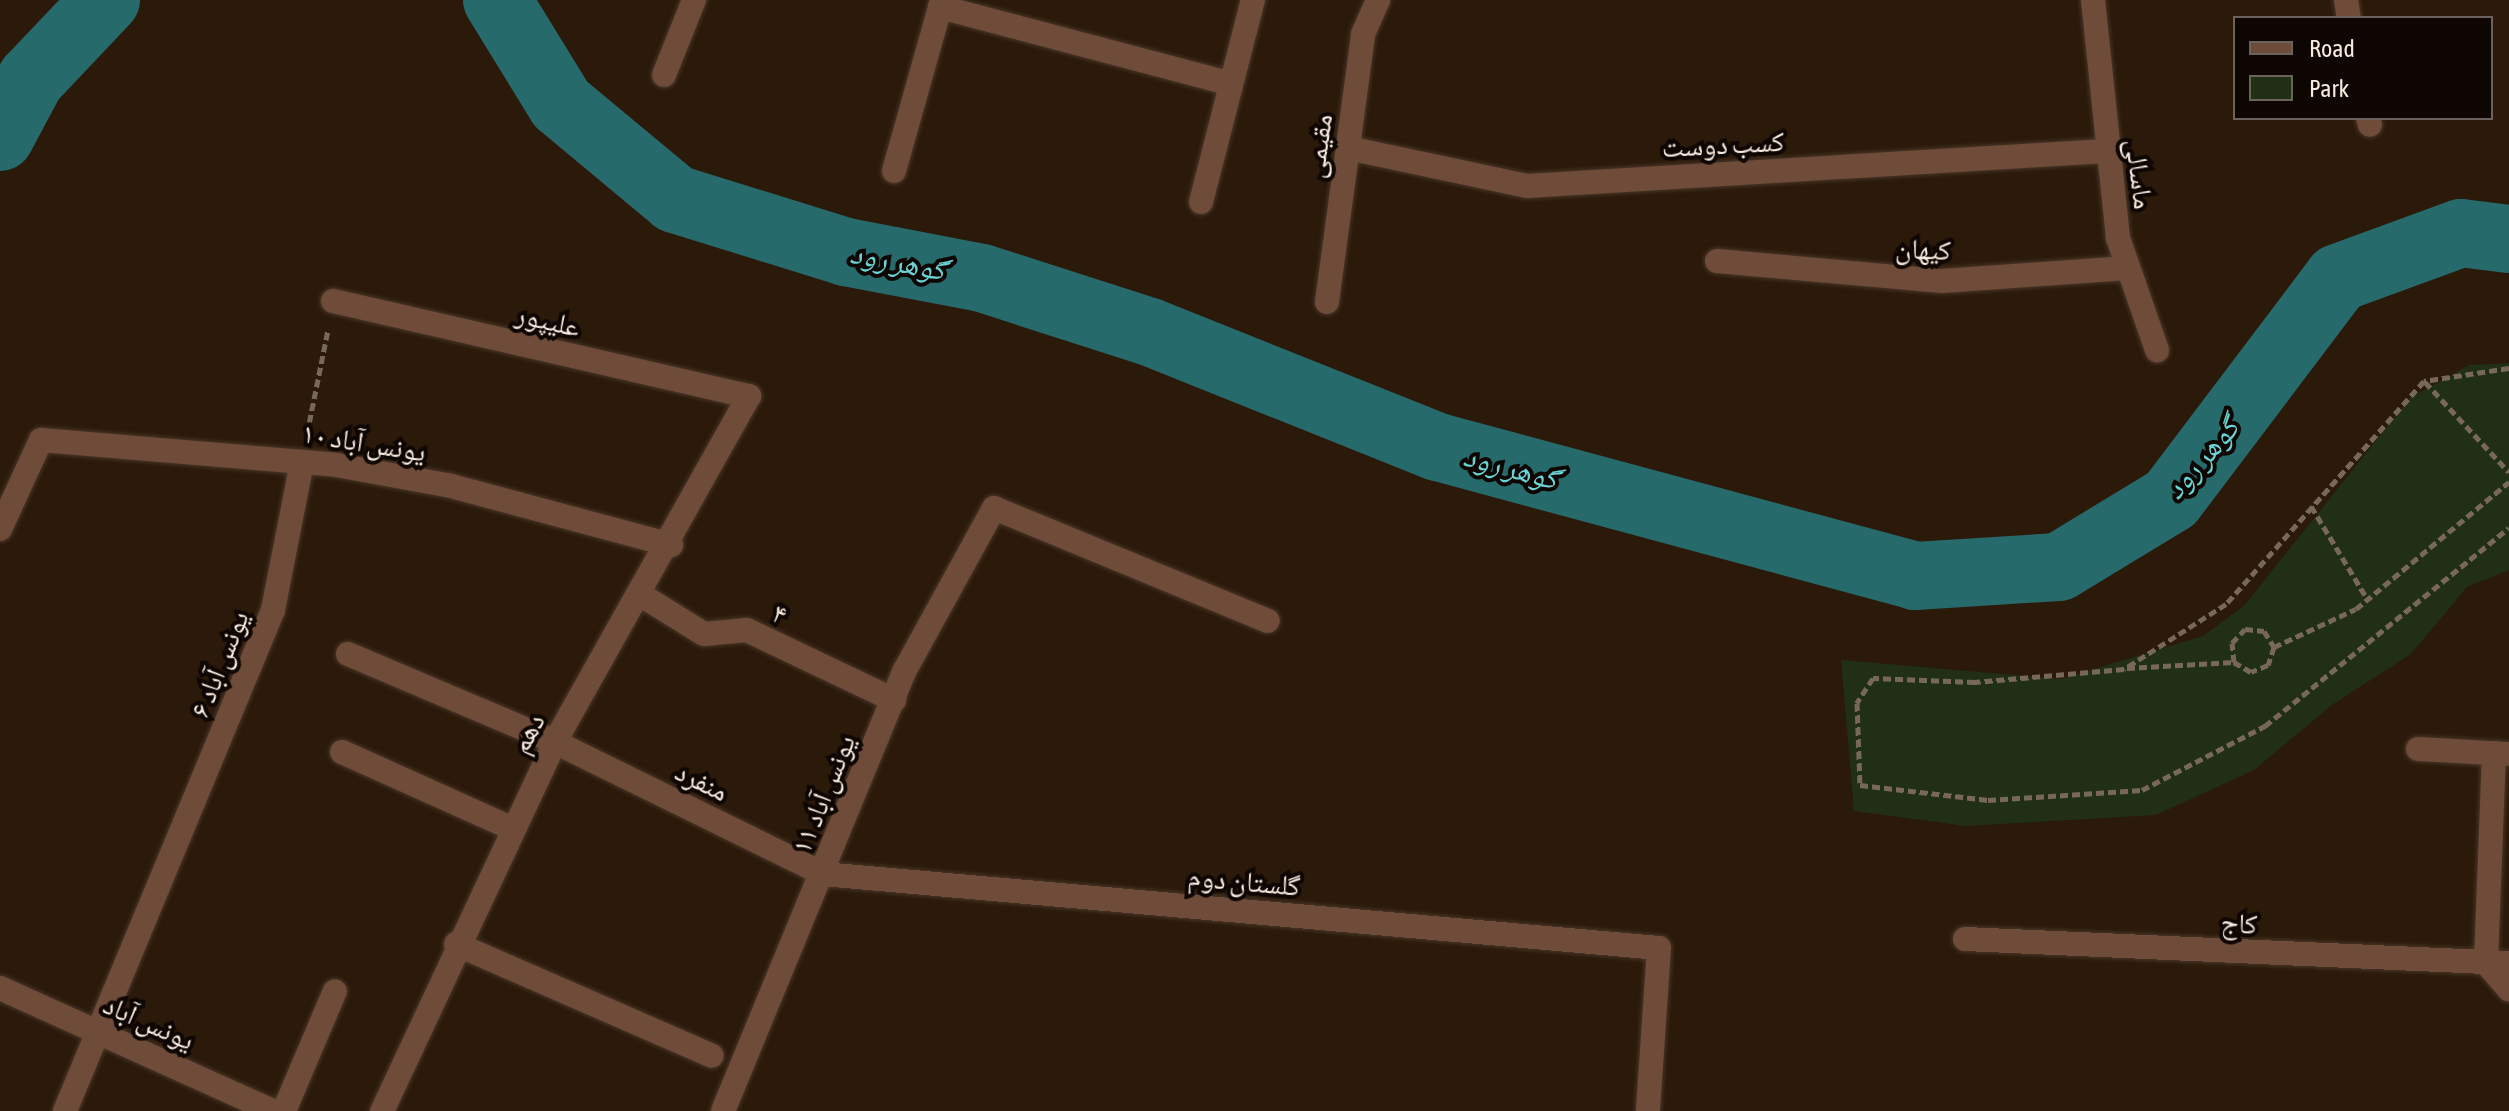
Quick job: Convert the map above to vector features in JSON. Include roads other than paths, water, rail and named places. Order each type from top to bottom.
[{"type":"street","points":[[664,75],[694,0]]},
{"type":"street","points":[[1201,202],[1253,0]]},
{"type":"street","name":"مقیمی","points":[[1327,302],[1363,34],[1378,0]]},
{"type":"street","name":"ماسالی","points":[[2093,0],[2106,151],[2128,268],[2157,350]]},
{"type":"street","points":[[894,171],[941,3],[1231,84]]},
{"type":"street","name":"کسب دوست","points":[[1348,148],[1527,186],[2106,151]]},
{"type":"street","name":"کیهان","points":[[1717,261],[1942,281],[2128,268]]},
{"type":"street","name":"علیپور","points":[[333,301],[749,396]]},
{"type":"street","name":"دهم","points":[[382,1111],[456,944],[555,742],[671,545],[749,396]]},
{"type":"street","name":"یونس آباد ۱۰","points":[[0,529],[41,440],[302,462],[451,486],[671,545]]},
{"type":"street","name":"یونس آباد ۶","points":[[65,1111],[273,610],[302,462]]},
{"type":"street","name":"یونس آباد ۱۱","points":[[723,1111],[894,700],[994,508],[1268,621]]},
{"type":"street","name":"۴","points":[[641,595],[704,634],[747,630],[894,700]]},
{"type":"street","name":"منفرد","points":[[348,654],[555,742],[823,874]]},
{"type":"street","points":[[2418,749],[2502,753],[2498,963],[2509,989]]},
{"type":"street","points":[[342,752],[511,828]]},
{"type":"street","name":"گلستان دوم","points":[[823,874],[1659,948],[1648,1111]]},
{"type":"street","name":"کاج","points":[[1965,939],[2498,963]]},
{"type":"street","points":[[456,944],[712,1056]]},
{"type":"street","name":"یونس آباد","points":[[0,988],[272,1111]]},
{"type":"street","points":[[284,1111],[335,991]]},
{"type":"waterway","name":"گوهر رود","points":[[0,137],[31,79],[106,0]]},
{"type":"waterway","name":"گوهر رود","points":[[497,0],[561,104],[675,199],[846,252],[982,278],[1150,332],[1438,447],[1915,576],[2059,567],[2171,499],[2338,278],[2461,233],[2509,239]]}]
